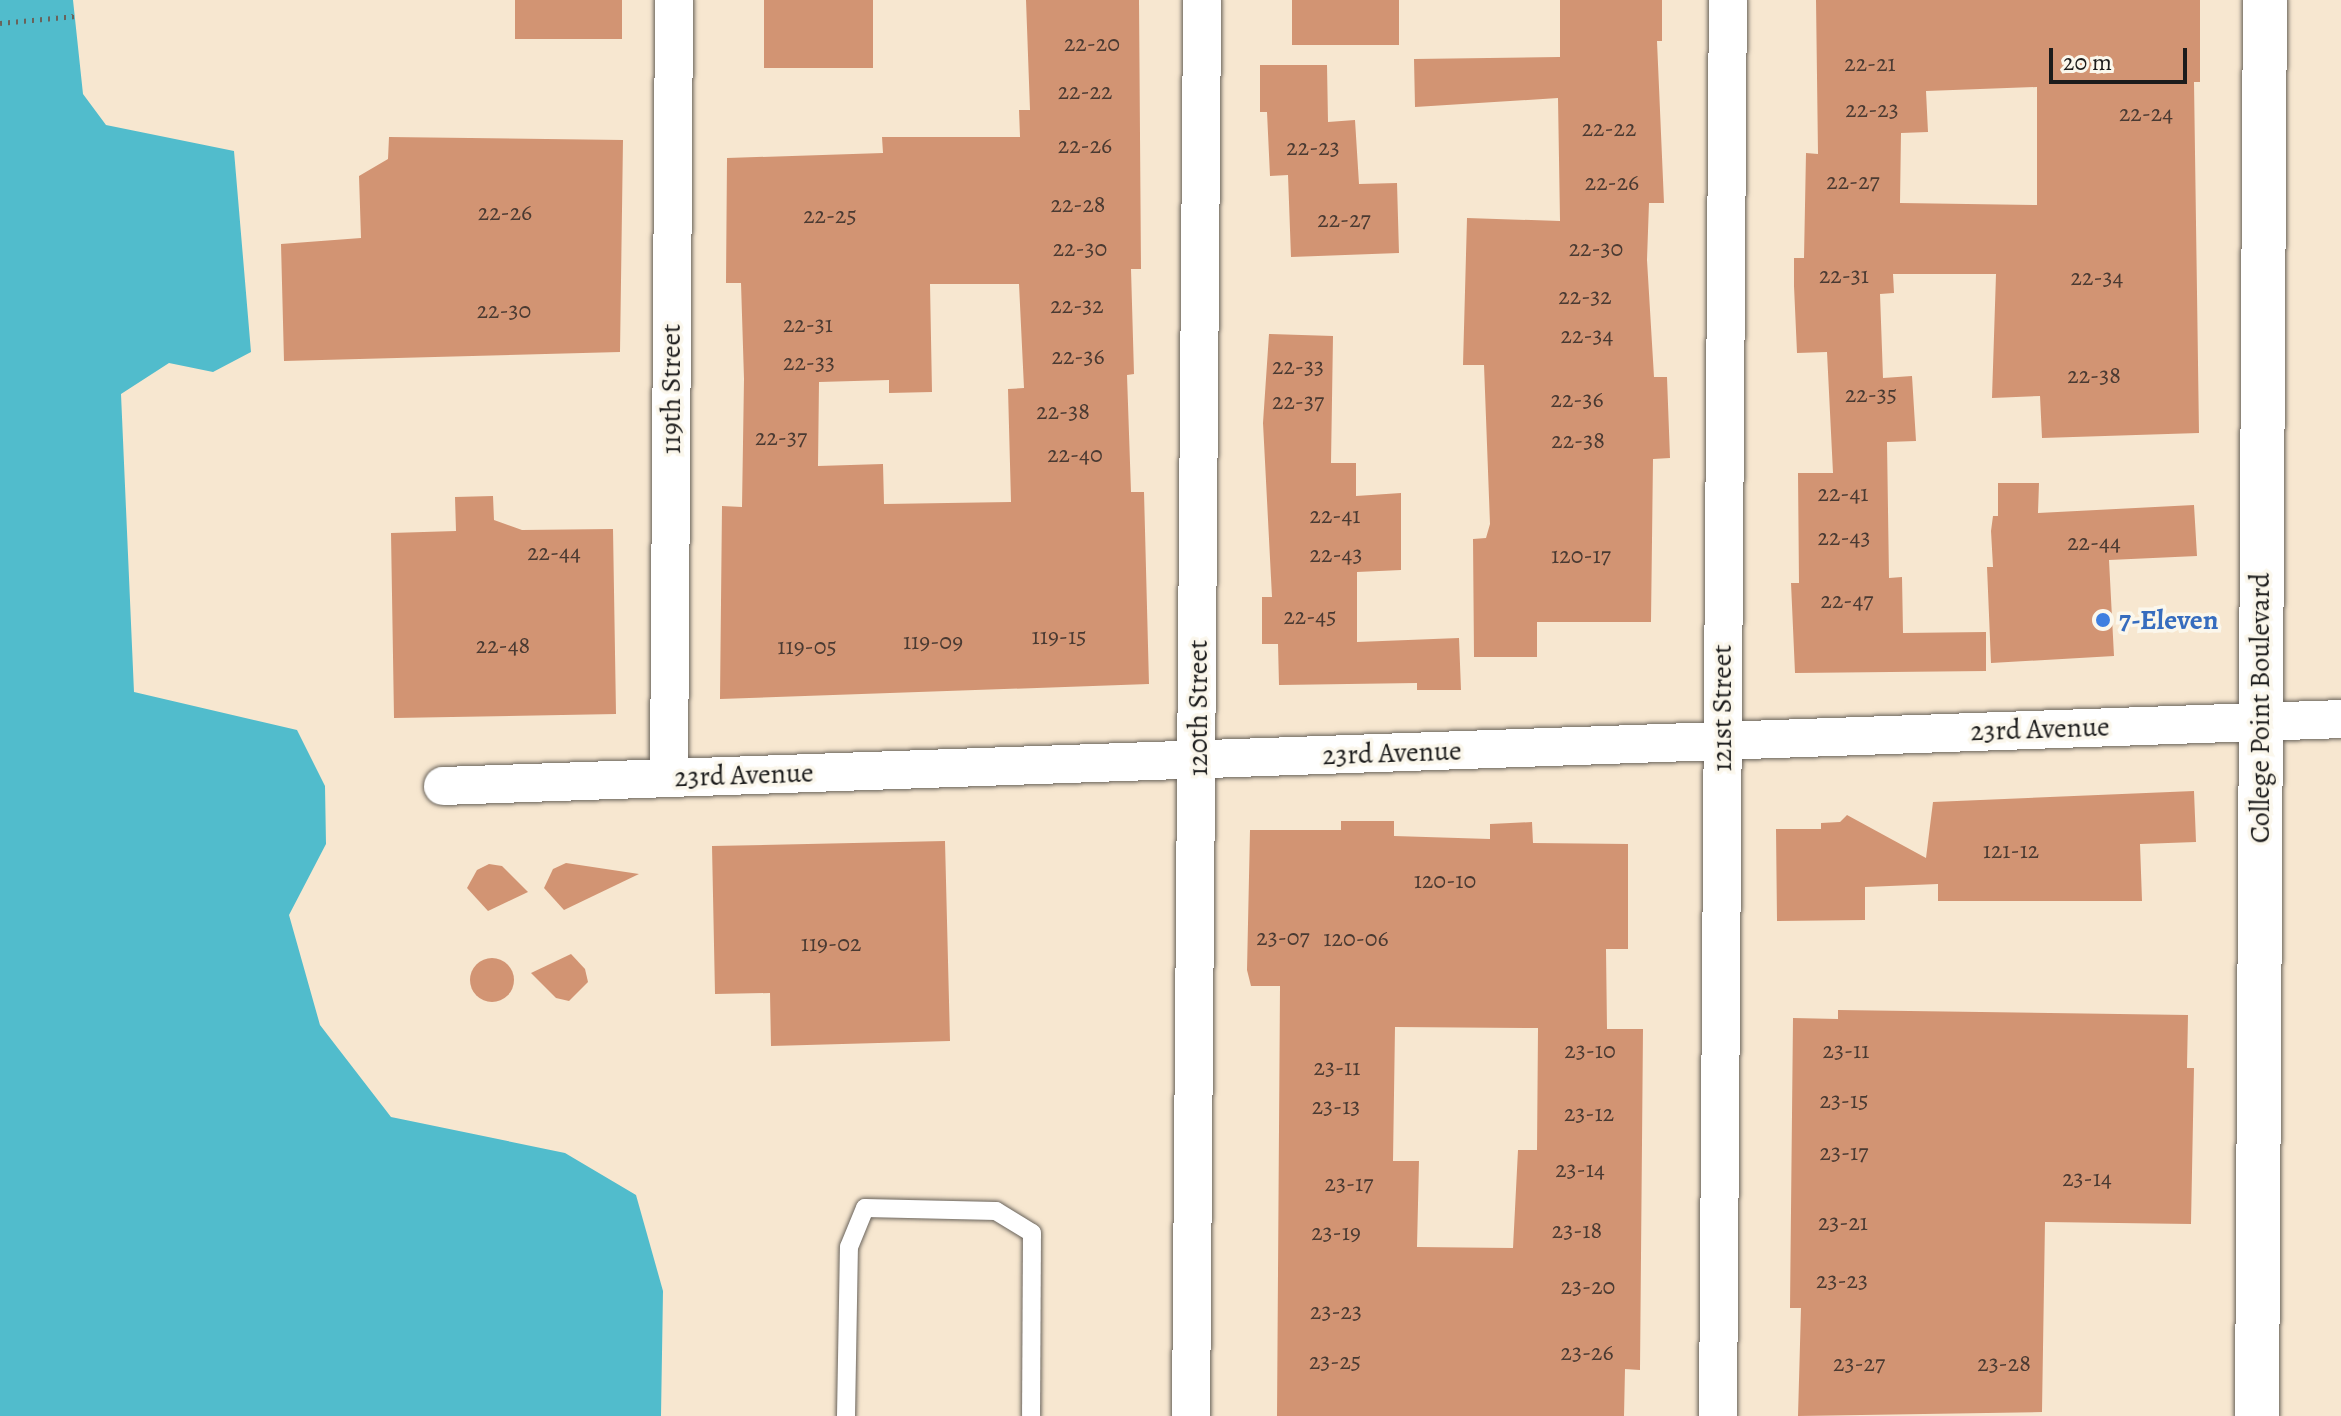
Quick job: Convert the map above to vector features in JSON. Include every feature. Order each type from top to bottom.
[{"type":"street","name":"119th Street","points":[[669,778],[674,0]]},
{"type":"street","name":"120th Street","points":[[1191,1416],[1202,0]]},
{"type":"street","name":"121st Street","points":[[1718,1416],[1728,0]]},
{"type":"street","name":"College Point Boulevard","points":[[2257,1416],[2265,0]]},
{"type":"street","name":"23rd Avenue","points":[[443,786],[2341,719]]},
{"type":"lane","points":[[846,1416],[849,1247],[865,1208],[996,1211],[1032,1233],[1031,1416]]},
{"type":"path","points":[[0,23],[76,16]]},
{"type":"water","points":[[0,0],[73,0],[83,94],[106,125],[234,151],[251,352],[213,372],[169,363],[121,394],[134,692],[297,730],[325,786],[326,844],[289,915],[320,1025],[391,1117],[565,1153],[636,1195],[663,1291],[661,1416],[0,1416]]},
{"type":"building","points":[[515,0],[622,0],[622,39],[515,39]]},
{"type":"building","points":[[764,0],[873,0],[873,68],[764,68]]},
{"type":"building","points":[[1026,0],[1139,0],[1141,269],[1131,269],[1134,374],[1127,375],[1131,492],[1144,492],[1149,684],[720,699],[722,506],[742,507],[744,379],[741,283],[726,283],[727,158],[883,153],[882,137],[1020,137],[1019,110],[1030,110]],"holes":[[[930,284],[1019,284],[1024,388],[1008,389],[1011,502],[884,504],[883,464],[818,466],[819,382],[889,380],[889,393],[932,392]]]},
{"type":"building","points":[[1292,0],[1399,0],[1399,45],[1292,45]]},
{"type":"building","points":[[1560,0],[1662,0],[1662,41],[1657,41],[1664,203],[1649,203],[1647,260],[1654,377],[1667,377],[1670,458],[1653,459],[1651,622],[1537,622],[1537,657],[1474,657],[1473,539],[1486,538],[1490,524],[1484,365],[1463,365],[1467,218],[1560,221],[1558,98],[1415,107],[1414,59],[1560,57]]},
{"type":"building","points":[[1816,0],[2200,0],[2200,82],[2194,82],[2199,433],[2042,438],[2040,396],[1992,398],[1996,274],[1893,274],[1894,293],[1880,294],[1883,378],[1912,376],[1916,441],[1887,442],[1889,578],[1902,577],[1903,633],[1986,632],[1986,671],[1795,673],[1791,583],[1799,583],[1798,473],[1833,473],[1827,352],[1797,353],[1794,258],[1804,258],[1806,153],[1818,154]],"holes":[[[2037,87],[2037,205],[1900,203],[1901,133],[1928,132],[1926,91]]]},
{"type":"building","points":[[1260,65],[1327,65],[1328,122],[1355,120],[1359,184],[1397,183],[1399,253],[1291,257],[1288,175],[1270,176],[1267,112],[1260,112]]},
{"type":"building","points":[[389,137],[623,140],[620,352],[284,361],[281,244],[361,238],[359,176],[388,159]]},
{"type":"building","points":[[1269,334],[1333,336],[1331,463],[1356,463],[1356,496],[1401,493],[1401,570],[1357,572],[1357,642],[1459,638],[1461,690],[1417,690],[1417,683],[1279,685],[1278,644],[1262,644],[1262,597],[1272,597],[1263,423]]},
{"type":"building","points":[[1998,483],[2039,483],[2038,513],[2194,505],[2197,556],[2109,560],[2114,656],[1991,663],[1987,567],[1993,567],[1991,531],[1993,516],[1998,516]]},
{"type":"building","points":[[493,496],[494,520],[522,530],[613,529],[616,714],[394,718],[391,533],[456,531],[455,497]]},
{"type":"building","points":[[2194,791],[2196,842],[2140,844],[2142,901],[1938,901],[1938,884],[1865,887],[1865,920],[1777,921],[1776,829],[1821,829],[1821,823],[1840,822],[1847,815],[1926,858],[1933,802]]},
{"type":"building","points":[[1341,821],[1394,821],[1394,836],[1490,839],[1490,824],[1532,822],[1533,843],[1628,844],[1628,949],[1606,949],[1607,1029],[1643,1029],[1640,1370],[1625,1369],[1624,1416],[1277,1416],[1280,986],[1251,986],[1247,970],[1250,830],[1341,830]],"holes":[[[1395,1027],[1538,1028],[1537,1150],[1518,1150],[1513,1248],[1417,1247],[1419,1161],[1393,1161]]]},
{"type":"building","points":[[945,841],[950,1041],[771,1046],[770,993],[715,994],[712,846]]},
{"type":"building","points":[[566,863],[639,874],[564,910],[544,888],[553,869]]},
{"type":"building","points":[[489,864],[502,866],[528,892],[488,911],[467,888],[477,870]]},
{"type":"building","points":[[571,954],[585,969],[588,982],[569,1001],[556,998],[531,973]]},
{"type":"building","points":[[492,958],[507,965],[514,980],[507,995],[492,1002],[477,995],[470,980],[477,965]]},
{"type":"building","points":[[1838,1010],[2188,1015],[2187,1068],[2194,1068],[2191,1224],[2045,1222],[2042,1412],[1798,1416],[1801,1308],[1790,1308],[1793,1018],[1838,1019]]},
{"type":"place","name":"7-Eleven","points":[[2103,620]]}]
